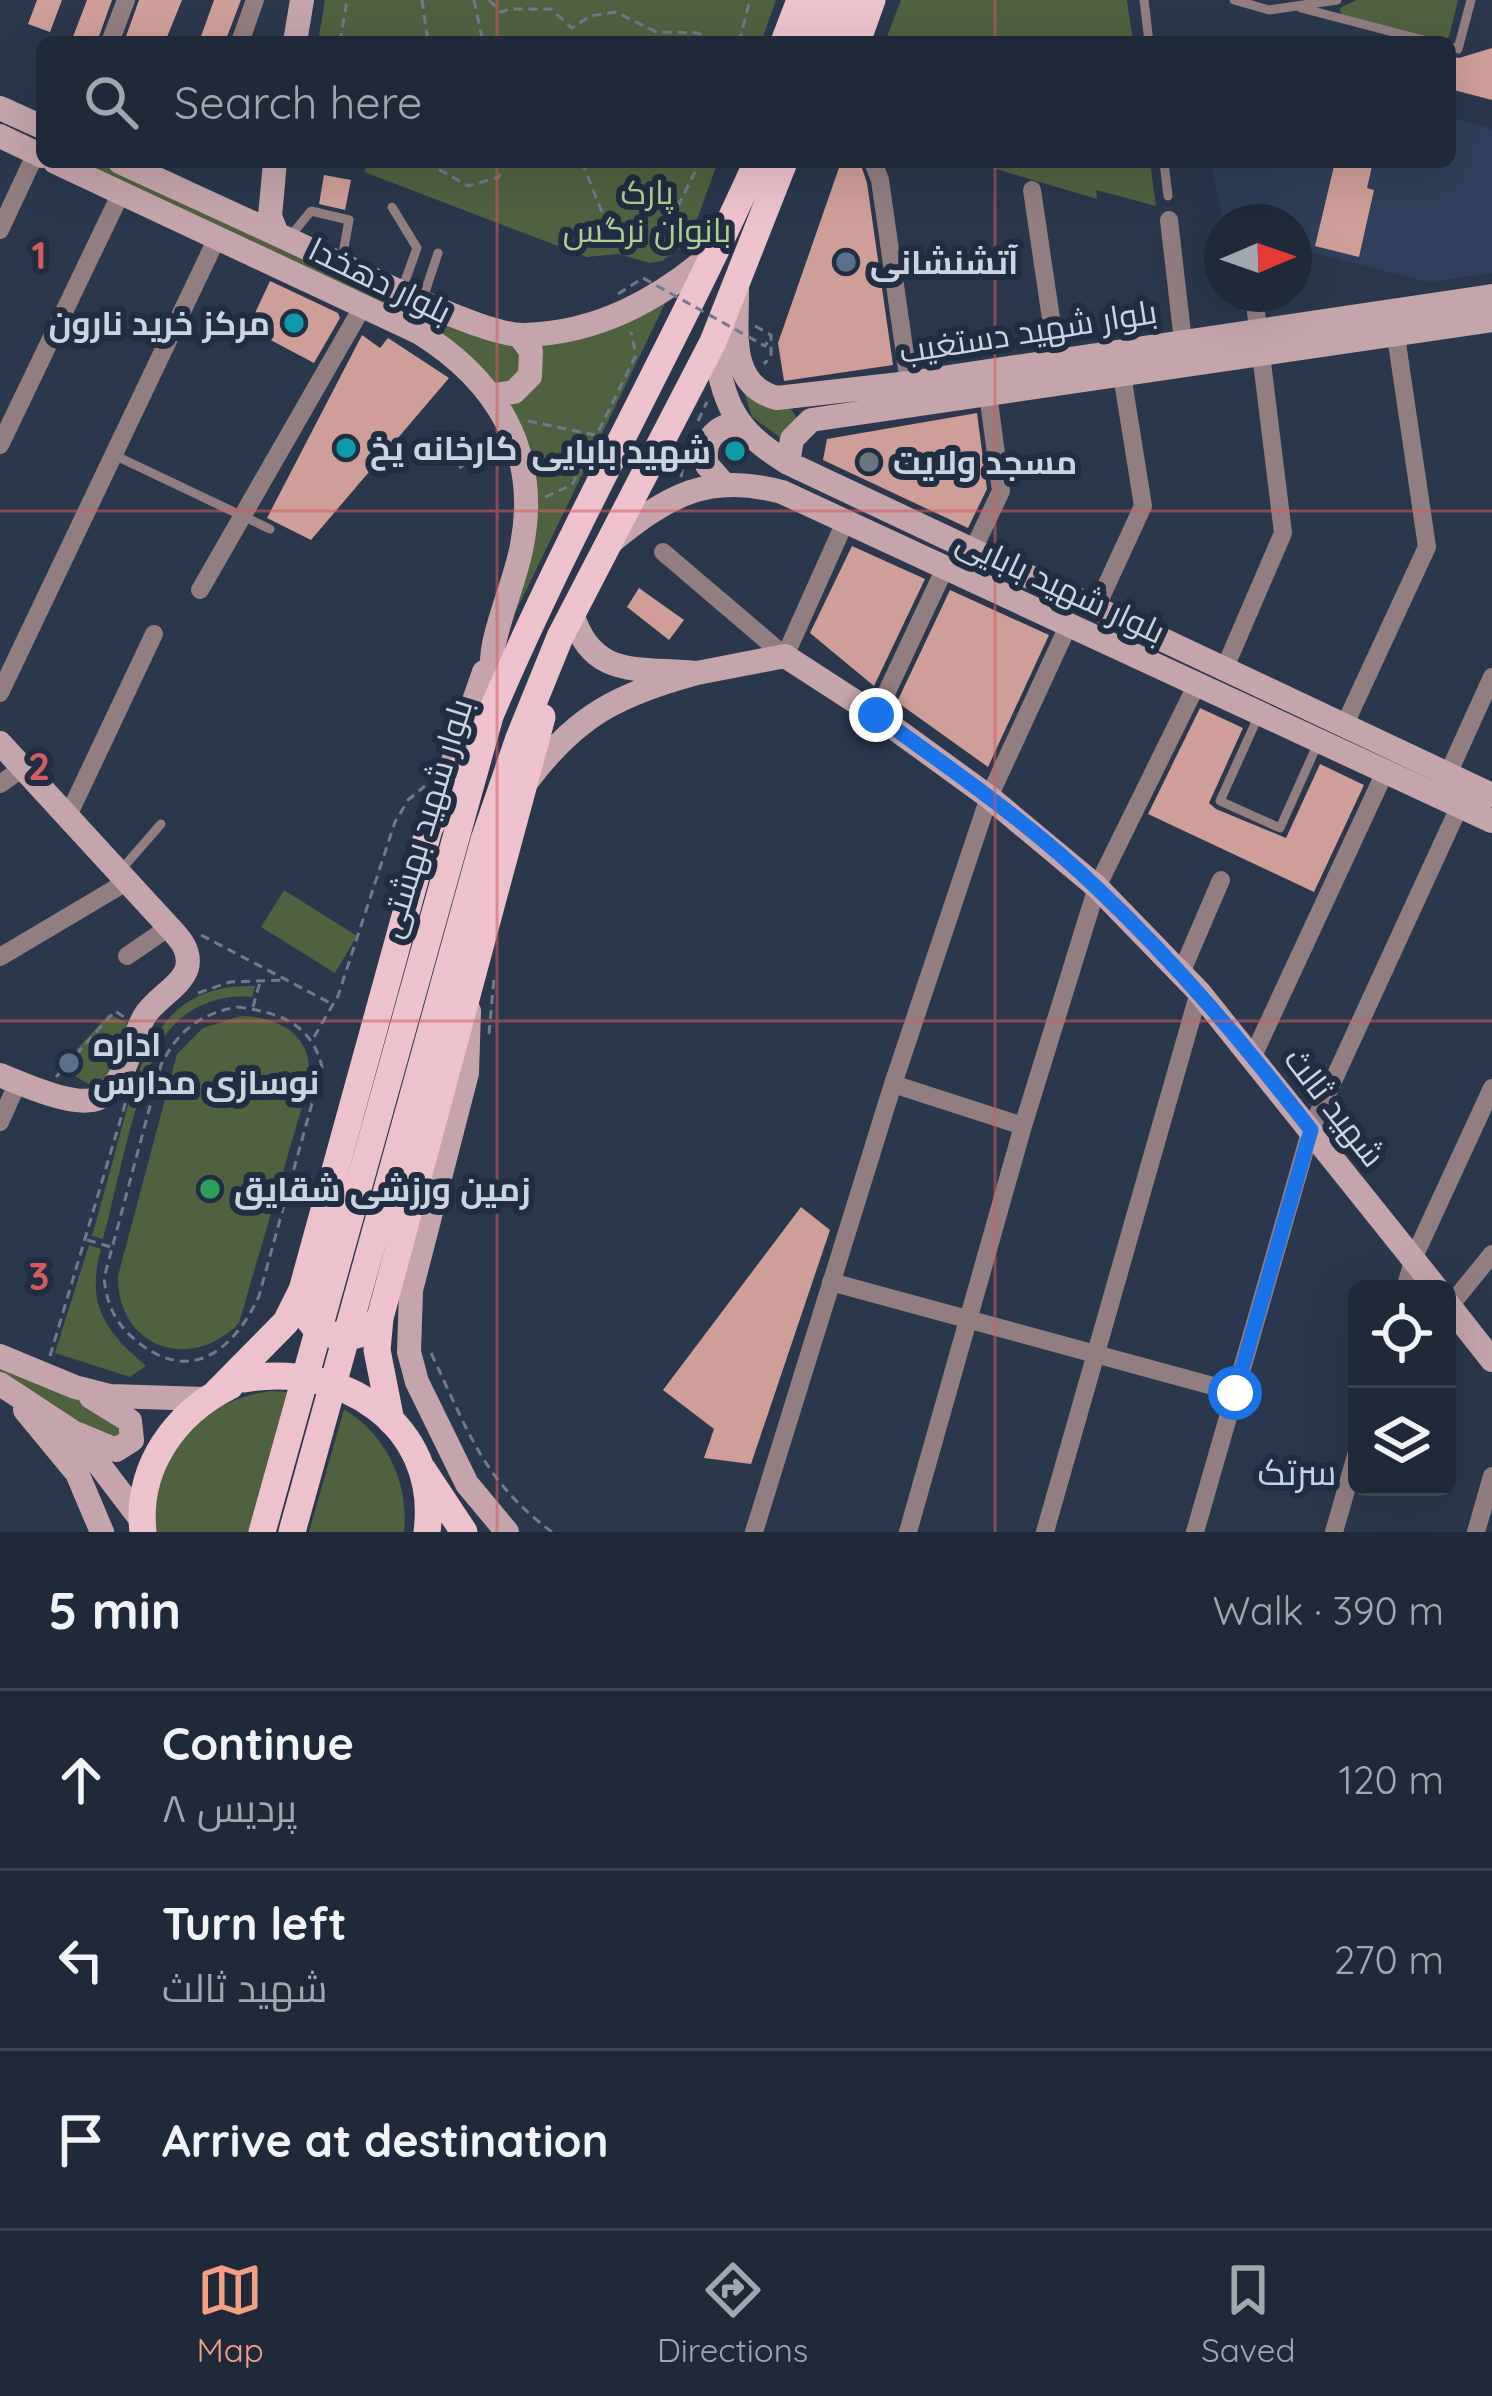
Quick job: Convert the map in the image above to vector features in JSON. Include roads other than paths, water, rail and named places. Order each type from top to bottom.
[{"type":"main road","points":[[296,36],[302,0]]},
{"type":"main road","points":[[786,36],[800,0]]},
{"type":"main road","points":[[806,36],[820,0]]},
{"type":"main road","points":[[832,36],[845,0]]},
{"type":"main road","points":[[859,36],[872,0]]},
{"type":"main road","points":[[0,108],[36,124]]},
{"type":"main road","name":"بلوار دهخدا","points":[[0,136],[36,153]]},
{"type":"main road","name":"بلوار دهخدا","points":[[68,168],[363,306],[454,354],[494,395],[523,463],[527,508],[522,547],[493,647],[490,716]]},
{"type":"main road","name":"بلوار دهخدا","points":[[133,168],[412,297],[519,335],[583,328],[642,305],[673,287],[719,247]]},
{"type":"main road","points":[[235,214],[258,202],[272,168]]},
{"type":"main road","points":[[274,168],[270,216],[282,237]]},
{"type":"main road","name":"بلوار شهید بهشتی","points":[[262,1532],[490,716],[529,623],[719,247],[751,168]]},
{"type":"main road","name":"بلوار شهید بهشتی","points":[[292,1532],[484,840],[519,738],[604,548],[713,342],[782,168]]},
{"type":"main road","points":[[737,286],[797,168]]},
{"type":"main road","name":"بلوار شهید دستغیب","points":[[737,286],[738,359],[746,382],[760,394],[808,408],[988,394],[1122,375],[1492,296]]},
{"type":"main road","name":"بلوار شهید دستغیب","points":[[808,408],[909,383],[1183,341],[1396,336],[1492,320]]},
{"type":"main road","points":[[494,395],[514,392],[530,376],[532,355],[519,335]]},
{"type":"main road","points":[[713,342],[724,400],[738,424],[716,430],[705,450],[710,472],[722,482]]},
{"type":"main road","points":[[788,463],[792,439],[808,408]]},
{"type":"main road","name":"بلوار شهید بابایی","points":[[738,424],[788,463],[1492,794]]},
{"type":"main road","name":"بلوار شهید بابایی","points":[[604,548],[645,514],[684,493],[722,482],[782,492],[1492,821]]},
{"type":"main road","points":[[566,626],[604,663],[697,674]]},
{"type":"main road","points":[[391,1420],[376,1350],[380,1318],[566,626]]},
{"type":"main road","points":[[142,1526],[146,1484],[159,1449],[181,1419],[286,1322],[302,1289],[429,829],[493,647]]},
{"type":"main road","points":[[527,780],[550,750],[595,712],[635,690],[784,656]]},
{"type":"main road","name":"شهید ثالث","points":[[784,656],[989,797],[1096,887],[1190,982],[1253,1055],[1430,1280]]},
{"type":"main road","points":[[429,829],[490,716]]},
{"type":"main road","points":[[0,742],[177,936],[191,983],[146,1012],[113,1087],[100,1098],[86,1101],[6,1083]]},
{"type":"main road","points":[[469,994],[467,1073],[411,1290],[409,1352],[417,1382],[467,1484],[507,1532]]},
{"type":"main road","points":[[302,1289],[304,1313],[317,1330],[354,1338],[370,1331],[380,1318]]},
{"type":"main road","name":"شهید ثالث","points":[[1456,1315],[1492,1360]]},
{"type":"main road","points":[[0,1356],[75,1388],[130,1421],[132,1440],[122,1450],[76,1434],[2,1385]]},
{"type":"main road","points":[[75,1388],[110,1396],[211,1396],[244,1379],[273,1374],[304,1375],[351,1389],[391,1420],[464,1532]]},
{"type":"main road","points":[[2,1385],[76,1473],[102,1532]]},
{"type":"main road","points":[[76,1434],[142,1526]]},
{"type":"main road","points":[[414,1454],[426,1493],[428,1532]]},
{"type":"street","points":[[112,36],[126,0]]},
{"type":"street","points":[[242,36],[255,0]]},
{"type":"street","points":[[0,230],[37,168]]},
{"type":"street","points":[[875,168],[909,383]]},
{"type":"street","points":[[1032,190],[1057,359]]},
{"type":"street","points":[[0,445],[121,193]]},
{"type":"street","points":[[1169,220],[1183,341]]},
{"type":"street","points":[[0,692],[217,238]]},
{"type":"street","points":[[200,590],[363,306]]},
{"type":"street","points":[[1224,670],[1283,532],[1256,312]]},
{"type":"street","points":[[1345,724],[1427,548],[1396,336]]},
{"type":"street","points":[[1095,610],[1142,506],[1122,375]]},
{"type":"street","points":[[972,553],[1001,490],[988,394]]},
{"type":"street","points":[[784,656],[845,522]]},
{"type":"street","name":"شهید ثالث","points":[[663,552],[784,656]]},
{"type":"street","points":[[876,715],[945,568]]},
{"type":"street","points":[[754,1532],[893,1084],[989,797],[1068,626]]},
{"type":"street","points":[[68,816],[154,634]]},
{"type":"street","points":[[1448,774],[1492,677]]},
{"type":"street","points":[[908,1532],[1096,887],[1196,686]]},
{"type":"street","points":[[0,784],[23,768]]},
{"type":"street","points":[[1253,1055],[1385,772]]},
{"type":"street","points":[[1196,1532],[1311,1130],[1460,805]]},
{"type":"street","points":[[0,957],[124,876]]},
{"type":"street","points":[[1045,1532],[1220,880]]},
{"type":"street","points":[[128,956],[177,936]]},
{"type":"street","points":[[0,1122],[6,1083]]},
{"type":"street","points":[[893,1084],[1023,1126]]},
{"type":"street","points":[[1408,1280],[1492,1088]]},
{"type":"street","points":[[1456,1288],[1492,1254]]},
{"type":"street","points":[[830,1282],[1235,1393]]},
{"type":"street","points":[[1476,1532],[1492,1476]]},
{"type":"street","points":[[1334,1532],[1348,1483]]},
{"type":"lane","points":[[1144,0],[1148,36]]},
{"type":"lane","points":[[1234,0],[1269,10],[1337,0]]},
{"type":"lane","points":[[1456,48],[1472,0]]},
{"type":"lane","points":[[1301,8],[1408,36]]},
{"type":"lane","points":[[1165,168],[1168,196]]},
{"type":"lane","points":[[392,207],[417,248],[412,297]]},
{"type":"lane","points":[[282,237],[311,211],[349,220],[341,264]]},
{"type":"lane","points":[[412,297],[439,253]]},
{"type":"lane","points":[[114,454],[269,529]]},
{"type":"lane","points":[[1258,716],[1220,801],[1280,828],[1318,742]]},
{"type":"lane","points":[[124,876],[160,824]]},
{"type":"place","name":"آتشنشانی","points":[[846,262]]},
{"type":"place","name":"مرکز خرید نارون","points":[[294,323]]},
{"type":"place","name":"کارخانه یخ","points":[[346,448]]},
{"type":"place","name":"شهید بابایی","points":[[735,451]]},
{"type":"place","name":"مسجد ولایت","points":[[869,462]]},
{"type":"place","name":"اداره نوسازی مدارس","points":[[69,1063]]},
{"type":"place","name":"زمین ورزشی شقایق","points":[[210,1189]]},
{"type":"district","name":"سرتک","points":[[1297,1472]]},
{"type":"park label","name":"پارک بانوان نرگس","points":[[647,211]]}]
